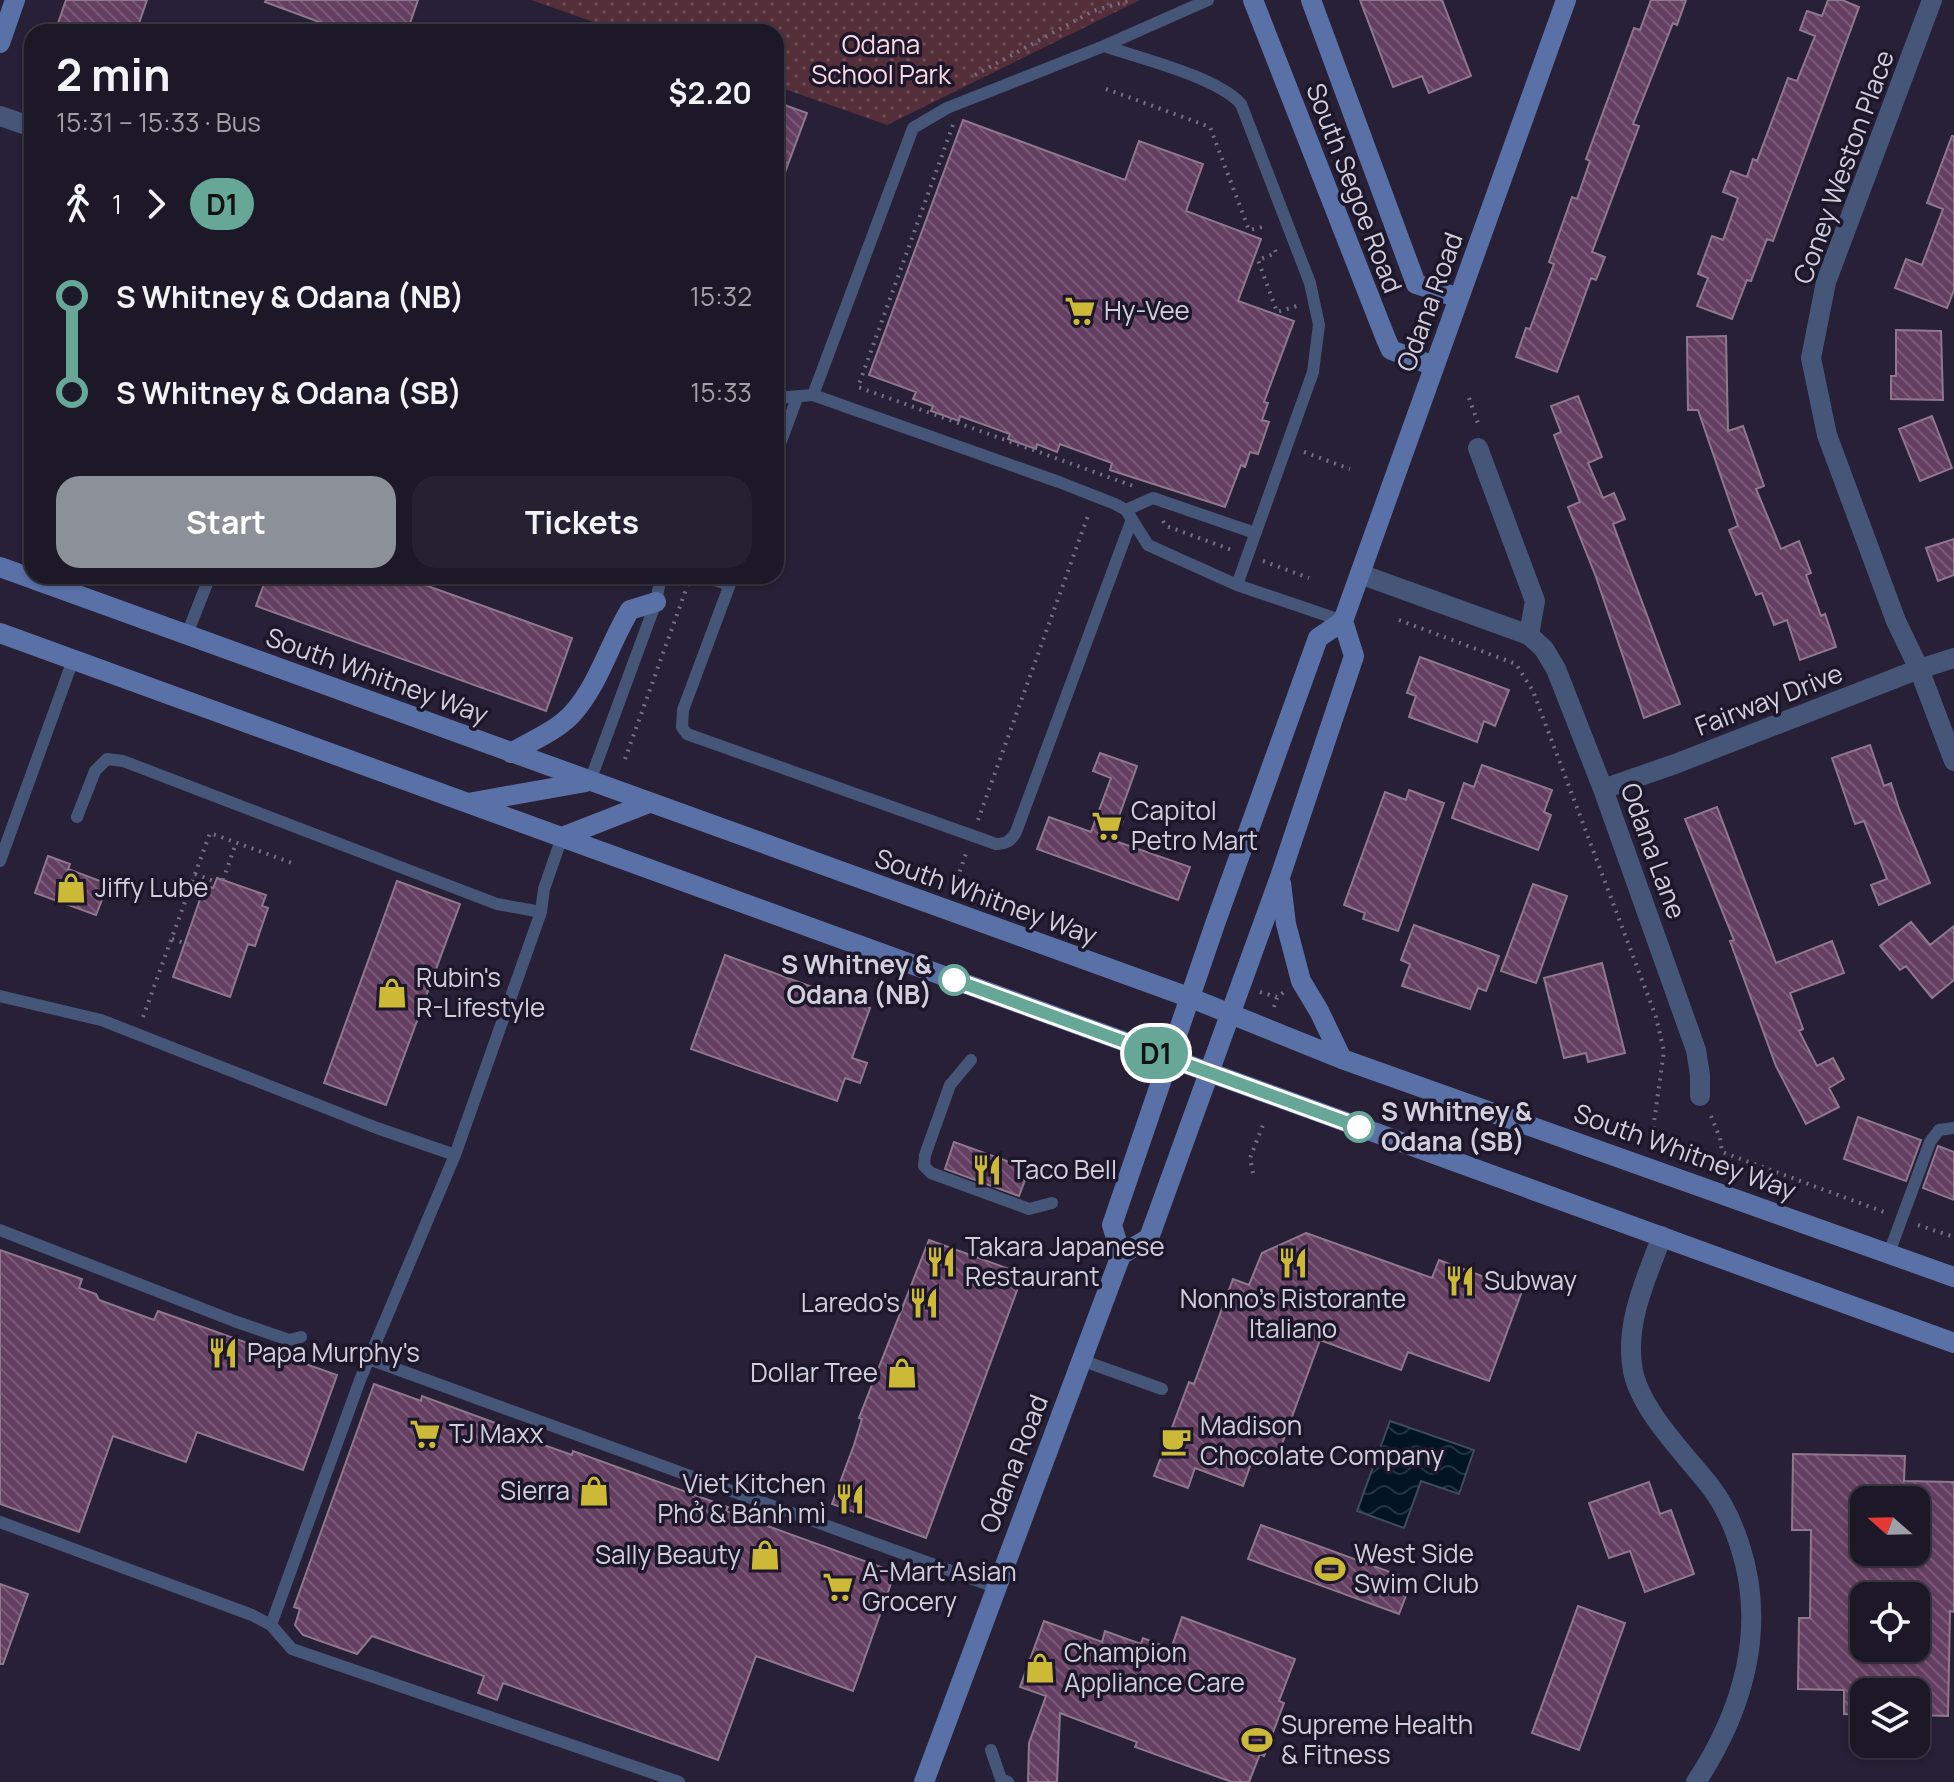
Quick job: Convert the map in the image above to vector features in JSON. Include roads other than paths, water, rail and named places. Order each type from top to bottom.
[{"type":"main road","points":[[0,43],[15,0]]},
{"type":"main road","name":"South Segoe Road","points":[[1253,0],[1391,350],[1434,366]]},
{"type":"main road","name":"South Segoe Road","points":[[1311,0],[1416,284],[1459,298]]},
{"type":"main road","name":"Odana Road","points":[[924,1782],[1121,1255],[1112,1225],[1318,638],[1343,621],[1566,0]]},
{"type":"main road","name":"South Whitney Way","points":[[0,567],[24,576]]},
{"type":"main road","name":"South Whitney Way","points":[[47,584],[1191,998],[1342,1059],[1954,1277]]},
{"type":"main road","points":[[511,753],[558,727],[572,714],[587,695],[630,610],[656,602]]},
{"type":"main road","points":[[1121,1255],[1149,1238],[1280,877],[1354,656],[1343,621]]},
{"type":"main road","points":[[0,633],[1954,1343]]},
{"type":"main road","points":[[467,803],[590,781]]},
{"type":"main road","points":[[562,837],[649,803]]},
{"type":"main road","points":[[1280,877],[1286,924],[1301,981],[1342,1059]]},
{"type":"street","name":"Coney Weston Place","points":[[1932,0],[1826,282],[1811,358],[1827,435],[1896,621],[1919,669],[1954,761]]},
{"type":"street","points":[[0,116],[24,124]]},
{"type":"street","points":[[1360,574],[1529,635],[1535,601],[1478,448]]},
{"type":"street","name":"Odana Lane","points":[[1529,635],[1544,649],[1556,669],[1603,789],[1696,1050],[1700,1096]]},
{"type":"street","name":"Fairway Drive","points":[[1603,789],[1954,658]]},
{"type":"street","points":[[1662,1236],[1634,1312],[1631,1341],[1634,1375],[1646,1403],[1724,1506],[1745,1561],[1751,1598],[1750,1652],[1739,1698],[1723,1737],[1696,1782]]},
{"type":"lane","points":[[813,395],[913,128],[947,108],[1104,46],[1208,0]]},
{"type":"lane","points":[[1104,46],[1207,82],[1233,95],[1241,104],[1315,300],[1318,343],[1313,372],[1237,585]]},
{"type":"lane","points":[[784,398],[813,395],[1059,482],[1129,514],[1148,545],[1237,585],[1343,621]]},
{"type":"lane","points":[[784,433],[797,398]]},
{"type":"lane","points":[[730,584],[683,710],[682,727],[687,734],[973,836],[1004,844],[1016,832],[1129,514],[1153,498],[1255,533]]},
{"type":"lane","points":[[187,634],[207,584]]},
{"type":"lane","points":[[590,781],[656,602],[659,584]]},
{"type":"lane","points":[[0,861],[73,660]]},
{"type":"lane","points":[[77,817],[95,771],[107,759],[123,761],[497,904],[541,912]]},
{"type":"lane","points":[[271,1625],[369,1359],[455,1155],[541,912],[544,889],[562,837]]},
{"type":"lane","points":[[0,996],[101,1020],[377,1128],[455,1155]]},
{"type":"lane","points":[[971,1060],[950,1085],[925,1155],[924,1166],[931,1173],[1029,1209],[1052,1203]]},
{"type":"lane","points":[[1889,1253],[1934,1136],[1944,1128],[1954,1128]]},
{"type":"lane","points":[[0,1230],[234,1321],[289,1340],[301,1337]]},
{"type":"lane","points":[[369,1359],[995,1587]]},
{"type":"lane","points":[[1081,1360],[1162,1389]]},
{"type":"lane","points":[[0,1522],[252,1615],[271,1625],[292,1649],[679,1782]]},
{"type":"lane","points":[[991,1750],[1001,1779],[1008,1782]]},
{"type":"water","points":[[1390,1421],[1474,1450],[1459,1494],[1421,1481],[1404,1528],[1357,1511]]},
{"type":"place","name":"Hy-Vee","points":[[1080,311]]},
{"type":"place","name":"Capitol Petro Mart","points":[[1107,826]]},
{"type":"place","name":"Jiffy Lube","points":[[71,888]]},
{"type":"place","name":"S Whitney & Odana (NB)","points":[[954,980]]},
{"type":"place","name":"Rubin's R-Lifestyle","points":[[392,993]]},
{"type":"place","name":"S Whitney & Odana (SB)","points":[[1359,1127]]},
{"type":"place","name":"Taco Bell","points":[[987,1170]]},
{"type":"place","name":"Takara Japanese Restaurant","points":[[941,1262]]},
{"type":"place","name":"Nonno's Ristorante Italiano","points":[[1293,1263]]},
{"type":"place","name":"Subway","points":[[1460,1281]]},
{"type":"place","name":"Laredo's","points":[[924,1303]]},
{"type":"place","name":"Papa Murphy's","points":[[223,1353]]},
{"type":"place","name":"Dollar Tree","points":[[902,1373]]},
{"type":"place","name":"TJ Maxx","points":[[425,1434]]},
{"type":"place","name":"Madison Chocolate Company","points":[[1176,1441]]},
{"type":"place","name":"Sierra","points":[[594,1491]]},
{"type":"place","name":"Viet Kitchen Phở & Bánh mì","points":[[850,1499]]},
{"type":"place","name":"Sally Beauty","points":[[765,1555]]},
{"type":"place","name":"West Side Swim Club","points":[[1330,1569]]},
{"type":"place","name":"A-Mart Asian Grocery","points":[[838,1587]]},
{"type":"place","name":"Champion Appliance Care","points":[[1040,1668]]},
{"type":"place","name":"Supreme Health & Fitness","points":[[1257,1740]]},
{"type":"park label","name":"Odana School Park","points":[[881,60]]}]
